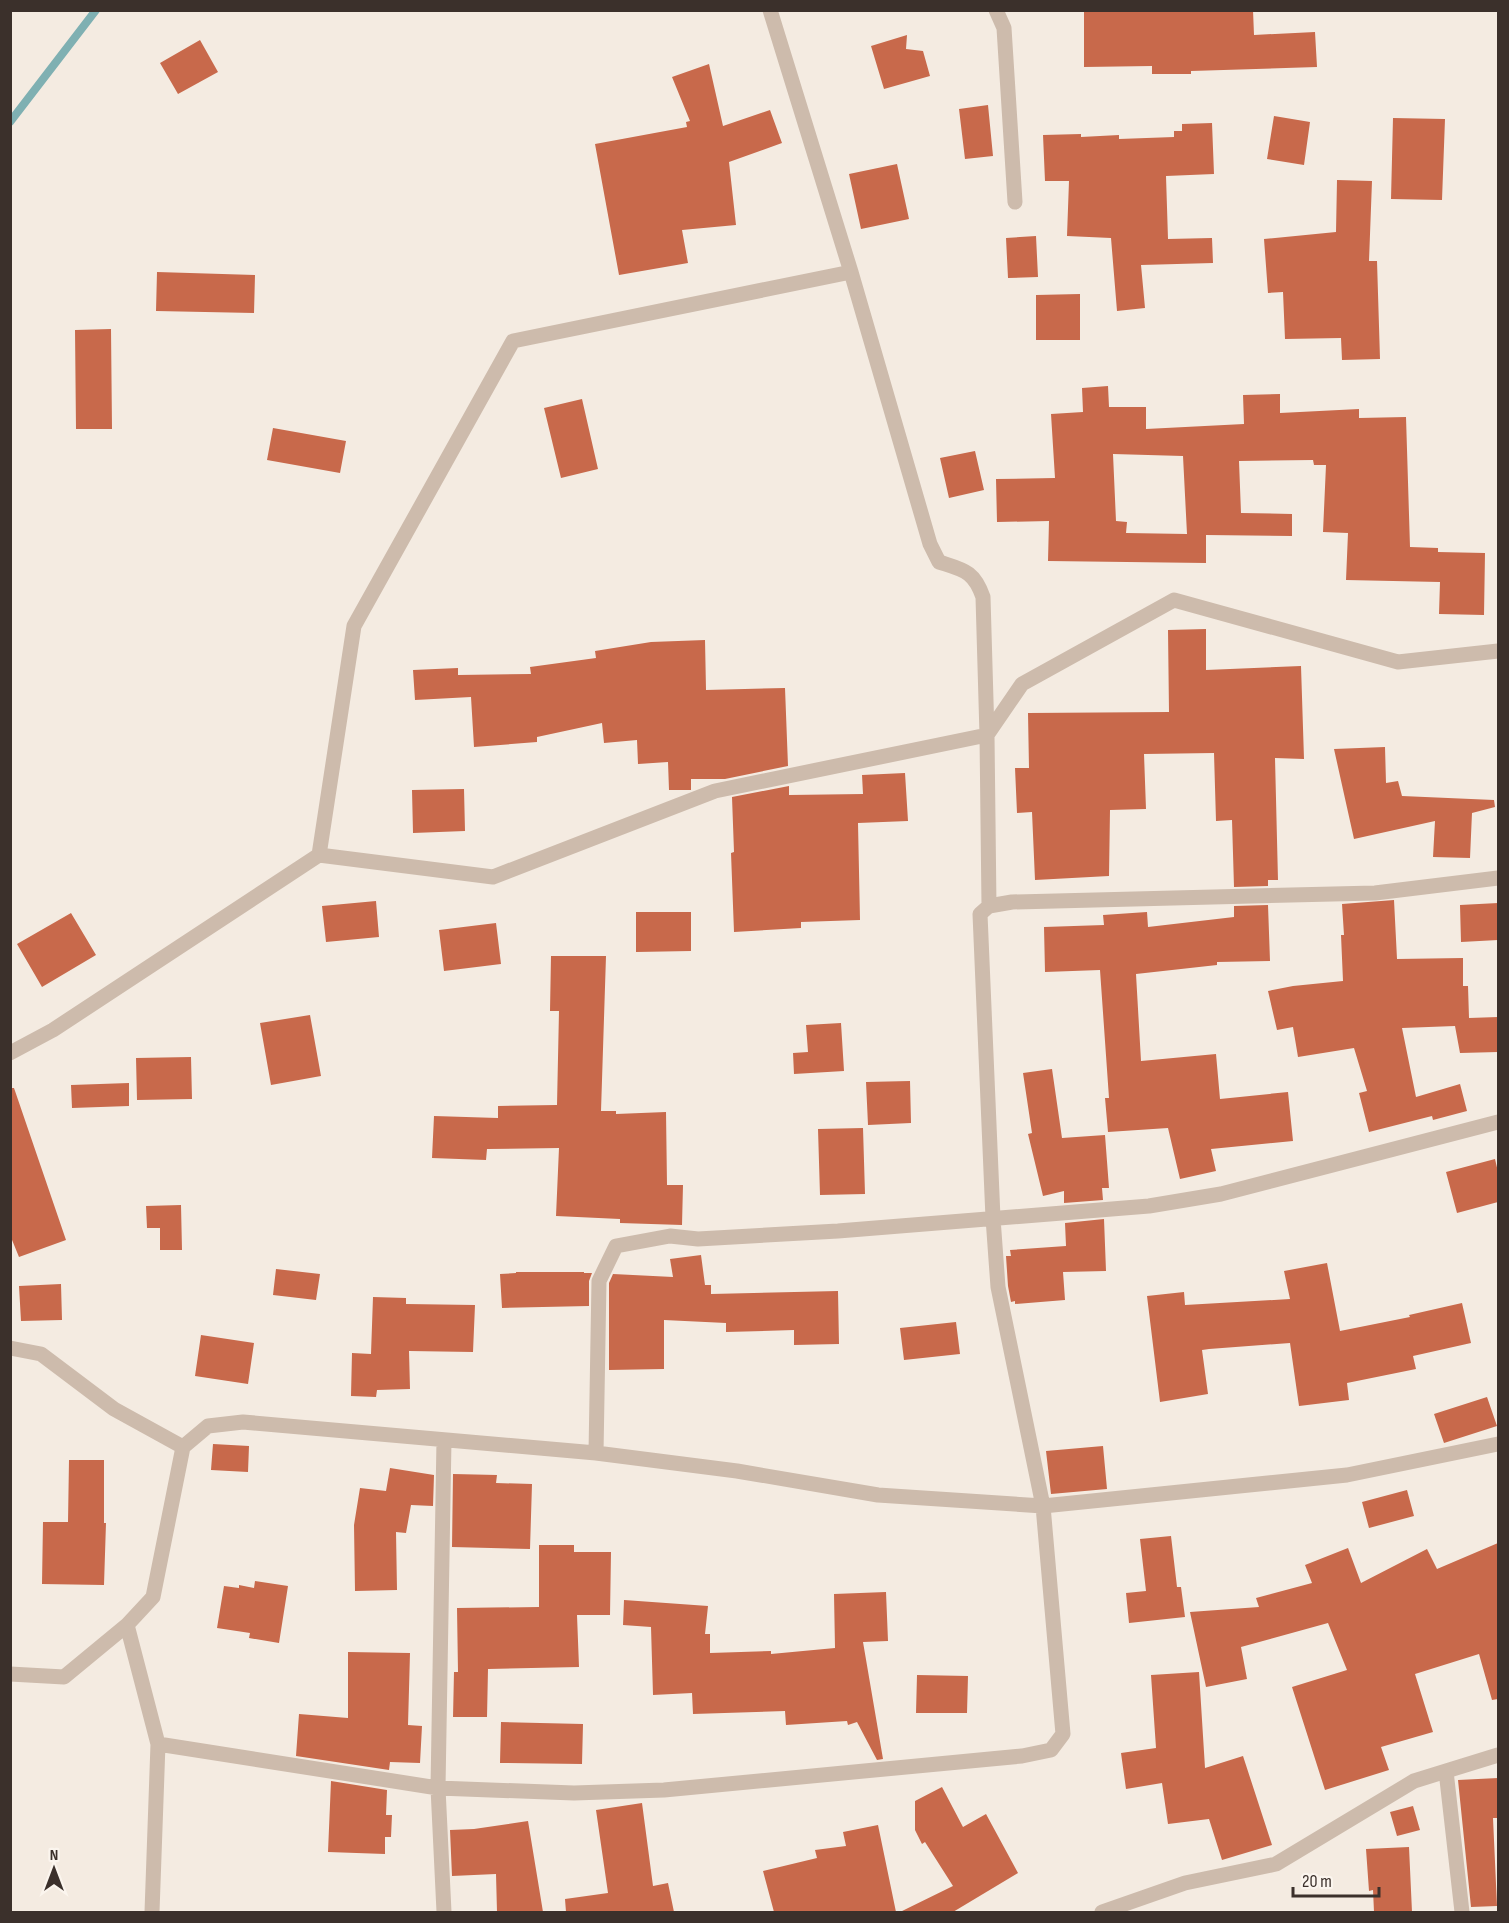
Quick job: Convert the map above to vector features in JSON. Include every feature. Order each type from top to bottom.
[{"type":"street","points":[[770,10],[851,272],[930,544],[939,562],[964,570],[978,582],[983,597],[989,906]]},
{"type":"street","points":[[996,10],[1004,28],[1015,202]]},
{"type":"street","points":[[319,855],[354,626],[513,341],[851,272]]},
{"type":"street","points":[[10,1053],[53,1030],[319,855],[494,878],[715,791],[987,735],[1022,684],[1174,600],[1398,662],[1498,651]]},
{"type":"street","points":[[158,1744],[438,1788],[574,1793],[663,1790],[1022,1756],[1051,1750],[1063,1734],[1043,1506],[998,1287],[980,914],[989,906],[1012,902],[1375,892],[1498,878]]},
{"type":"street","points":[[596,1453],[599,1281],[616,1246],[670,1236],[698,1239],[838,1231],[1149,1206],[1221,1194],[1498,1122]]},
{"type":"street","points":[[10,1348],[41,1354],[114,1409],[183,1447]]},
{"type":"street","points":[[10,1355],[41,1354]]},
{"type":"street","points":[[10,1674],[64,1677],[127,1625],[153,1597],[183,1447],[208,1426],[243,1422],[596,1453],[737,1471],[878,1495],[1043,1506],[1347,1474],[1498,1444]]},
{"type":"street","points":[[444,1440],[438,1788],[444,1912]]},
{"type":"street","points":[[127,1625],[158,1744],[152,1912]]},
{"type":"street","points":[[1102,1912],[1185,1883],[1276,1864],[1414,1780],[1498,1755]]},
{"type":"street","points":[[1446,1771],[1461,1912]]},
{"type":"building","points":[[1084,10],[1253,10],[1254,35],[1315,32],[1317,67],[1152,74],[1152,66],[1084,67]]},
{"type":"building","points":[[907,35],[906,49],[923,51],[930,76],[884,89],[871,46]]},
{"type":"building","points":[[200,40],[218,72],[178,94],[160,63]]},
{"type":"building","points":[[709,64],[723,126],[770,110],[782,143],[729,162],[736,225],[682,230],[688,263],[619,275],[595,144],[687,127],[686,122],[690,121],[672,77]]},
{"type":"building","points":[[988,105],[993,156],[965,159],[959,109]]},
{"type":"building","points":[[1274,116],[1310,122],[1304,165],[1267,159]]},
{"type":"building","points":[[1393,118],[1445,119],[1442,200],[1391,199]]},
{"type":"building","points":[[1212,123],[1214,174],[1166,176],[1168,239],[1212,238],[1213,263],[1141,265],[1145,308],[1117,311],[1111,238],[1067,236],[1069,181],[1045,181],[1043,135],[1081,134],[1081,137],[1119,135],[1119,139],[1174,137],[1174,131],[1182,131],[1182,124]]},
{"type":"building","points":[[897,164],[909,219],[861,229],[849,174]]},
{"type":"building","points":[[1337,180],[1372,181],[1369,261],[1377,261],[1380,359],[1342,360],[1341,338],[1285,339],[1283,292],[1268,293],[1264,239],[1336,232]]},
{"type":"building","points":[[1036,236],[1038,277],[1008,278],[1006,238]]},
{"type":"building","points":[[157,272],[255,275],[254,313],[156,311]]},
{"type":"building","points":[[1080,294],[1080,340],[1036,340],[1036,295]]},
{"type":"building","points":[[111,329],[112,429],[76,429],[75,330]]},
{"type":"building","points":[[1108,386],[1109,407],[1146,407],[1146,429],[1244,424],[1243,395],[1280,394],[1280,413],[1359,409],[1359,418],[1406,417],[1410,547],[1438,548],[1438,552],[1485,553],[1484,615],[1439,614],[1440,582],[1346,580],[1348,533],[1323,532],[1326,465],[1314,465],[1313,460],[1239,461],[1241,513],[1292,514],[1292,536],[1206,535],[1206,563],[1048,561],[1049,521],[997,522],[996,479],[1055,478],[1051,414],[1083,412],[1082,388]],"holes":[[[1113,454],[1183,456],[1187,534],[1126,533],[1127,522],[1116,521]]]},
{"type":"building","points":[[582,399],[598,469],[561,478],[544,408]]},
{"type":"building","points":[[273,428],[346,441],[340,473],[267,460]]},
{"type":"building","points":[[975,451],[984,490],[949,498],[940,458]]},
{"type":"building","points":[[1206,629],[1206,670],[1301,666],[1304,759],[1275,758],[1278,880],[1268,880],[1268,886],[1234,887],[1232,820],[1216,821],[1214,753],[1144,754],[1146,809],[1110,810],[1109,876],[1035,880],[1032,812],[1017,813],[1015,768],[1029,768],[1028,713],[1169,712],[1168,630]]},
{"type":"building","points":[[705,640],[706,690],[785,688],[788,766],[725,779],[691,779],[691,790],[669,790],[668,762],[638,764],[637,740],[604,743],[602,723],[537,737],[537,742],[474,747],[471,697],[415,700],[413,670],[458,668],[458,675],[531,674],[530,667],[596,658],[595,651],[651,642]]},
{"type":"building","points":[[1385,747],[1386,783],[1398,781],[1402,796],[1494,800],[1495,807],[1472,813],[1470,858],[1433,857],[1435,821],[1354,839],[1334,749]]},
{"type":"building","points":[[905,773],[908,821],[858,823],[860,920],[801,922],[801,928],[734,932],[731,853],[734,852],[732,797],[789,786],[789,795],[863,794],[862,775]]},
{"type":"building","points":[[464,789],[465,831],[413,833],[412,790]]},
{"type":"building","points":[[1394,900],[1397,959],[1463,958],[1463,986],[1468,986],[1469,1018],[1498,1017],[1498,1052],[1460,1053],[1455,1026],[1402,1028],[1416,1097],[1460,1084],[1467,1111],[1433,1120],[1432,1116],[1369,1132],[1359,1093],[1367,1091],[1354,1048],[1298,1057],[1293,1027],[1277,1030],[1268,991],[1343,981],[1342,904]]},
{"type":"building","points":[[376,901],[379,937],[326,942],[322,906]]},
{"type":"building","points":[[1498,903],[1498,940],[1461,942],[1460,905]]},
{"type":"building","points":[[1268,905],[1270,961],[1217,962],[1217,965],[1136,974],[1141,1061],[1216,1054],[1220,1099],[1288,1092],[1293,1141],[1211,1149],[1216,1171],[1180,1179],[1168,1128],[1108,1132],[1105,1098],[1109,1098],[1100,970],[1045,972],[1044,927],[1104,925],[1103,915],[1147,912],[1148,927],[1234,917],[1234,906]]},
{"type":"building","points":[[636,912],[691,912],[691,951],[636,952]]},
{"type":"building","points":[[71,913],[96,955],[42,987],[17,944]]},
{"type":"building","points":[[496,923],[501,964],[444,971],[439,930]]},
{"type":"building","points":[[551,956],[606,956],[601,1111],[616,1111],[616,1114],[666,1112],[667,1185],[683,1185],[682,1225],[620,1223],[620,1219],[556,1216],[559,1148],[487,1149],[486,1160],[432,1158],[434,1116],[498,1118],[498,1106],[557,1105],[559,1011],[550,1011]]},
{"type":"building","points":[[310,1015],[321,1076],[271,1085],[260,1023]]},
{"type":"building","points":[[841,1023],[844,1071],[794,1074],[793,1053],[808,1052],[806,1025]]},
{"type":"building","points":[[191,1057],[192,1099],[137,1100],[136,1058]]},
{"type":"building","points":[[1052,1069],[1062,1138],[1105,1135],[1109,1188],[1102,1188],[1103,1200],[1064,1203],[1064,1191],[1043,1196],[1028,1134],[1032,1133],[1023,1073]]},
{"type":"building","points":[[910,1081],[911,1123],[868,1125],[866,1082]]},
{"type":"building","points":[[129,1083],[129,1106],[72,1108],[71,1085]]},
{"type":"building","points":[[10,1088],[14,1088],[66,1240],[19,1257],[10,1235]]},
{"type":"building","points":[[863,1128],[865,1194],[820,1195],[818,1129]]},
{"type":"building","points":[[1495,1159],[1498,1172],[1498,1202],[1457,1213],[1446,1172]]},
{"type":"building","points":[[181,1205],[182,1250],[160,1250],[160,1228],[147,1228],[146,1206]]},
{"type":"building","points":[[1104,1219],[1106,1271],[1063,1272],[1065,1300],[1015,1304],[1015,1301],[1011,1302],[1006,1256],[1011,1256],[1010,1250],[1066,1246],[1065,1223]]},
{"type":"building","points":[[701,1255],[705,1285],[711,1285],[711,1294],[838,1291],[839,1344],[794,1345],[794,1330],[726,1332],[726,1323],[664,1320],[664,1369],[609,1370],[609,1283],[613,1274],[673,1277],[670,1259]]},
{"type":"building","points":[[1327,1263],[1340,1331],[1410,1317],[1409,1315],[1462,1303],[1471,1343],[1413,1356],[1416,1369],[1347,1383],[1349,1400],[1299,1406],[1290,1343],[1202,1350],[1208,1394],[1160,1402],[1147,1296],[1184,1292],[1185,1305],[1290,1299],[1284,1271]]},
{"type":"building","points":[[276,1269],[320,1274],[316,1300],[273,1295]]},
{"type":"building","points":[[516,1272],[592,1273],[589,1281],[589,1306],[502,1308],[500,1274]]},
{"type":"building","points":[[61,1284],[62,1320],[21,1321],[19,1286]]},
{"type":"building","points":[[373,1297],[406,1298],[406,1304],[475,1305],[473,1352],[409,1351],[410,1389],[377,1390],[376,1397],[351,1396],[352,1353],[371,1354]]},
{"type":"building","points":[[956,1322],[960,1354],[904,1360],[900,1328]]},
{"type":"building","points":[[201,1335],[254,1343],[248,1384],[195,1376]]},
{"type":"building","points":[[1487,1397],[1497,1426],[1444,1443],[1434,1414]]},
{"type":"building","points":[[213,1444],[249,1446],[248,1472],[211,1470]]},
{"type":"building","points":[[1103,1446],[1107,1489],[1051,1494],[1046,1451]]},
{"type":"building","points":[[69,1460],[104,1460],[104,1523],[106,1523],[104,1585],[42,1584],[43,1522],[68,1522]]},
{"type":"building","points":[[390,1468],[434,1475],[433,1506],[411,1505],[406,1533],[396,1532],[397,1590],[355,1591],[354,1525],[360,1488],[386,1491]]},
{"type":"building","points":[[453,1474],[497,1475],[496,1483],[532,1484],[530,1549],[452,1547]]},
{"type":"building","points":[[1407,1490],[1414,1516],[1369,1528],[1362,1502]]},
{"type":"building","points":[[1171,1536],[1177,1587],[1181,1587],[1185,1617],[1129,1623],[1126,1593],[1146,1591],[1140,1539]]},
{"type":"building","points":[[1498,1543],[1498,1699],[1492,1700],[1479,1654],[1415,1674],[1433,1732],[1381,1747],[1389,1770],[1325,1790],[1292,1687],[1347,1670],[1328,1623],[1241,1647],[1247,1679],[1206,1687],[1190,1612],[1259,1607],[1256,1598],[1312,1583],[1305,1565],[1348,1548],[1361,1583],[1427,1549],[1437,1569]]},
{"type":"building","points":[[539,1545],[574,1545],[574,1552],[611,1552],[610,1615],[577,1615],[579,1667],[488,1669],[487,1717],[453,1717],[454,1672],[458,1672],[457,1608],[539,1607]]},
{"type":"building","points":[[255,1581],[288,1586],[279,1643],[249,1638],[250,1633],[217,1628],[224,1586],[239,1588],[239,1585],[254,1588]]},
{"type":"building","points":[[886,1592],[888,1641],[863,1642],[883,1759],[877,1760],[857,1722],[848,1725],[847,1721],[786,1725],[785,1711],[693,1714],[692,1693],[653,1695],[651,1627],[623,1625],[624,1600],[708,1606],[705,1634],[710,1634],[710,1653],[771,1651],[771,1654],[835,1648],[834,1594]]},
{"type":"building","points":[[348,1652],[410,1653],[408,1725],[422,1726],[420,1763],[390,1762],[389,1770],[296,1756],[299,1714],[348,1718]]},
{"type":"building","points":[[1199,1672],[1205,1768],[1243,1756],[1272,1845],[1222,1860],[1209,1819],[1168,1824],[1162,1783],[1126,1789],[1121,1753],[1156,1748],[1151,1675]]},
{"type":"building","points":[[917,1675],[968,1676],[967,1713],[916,1713]]},
{"type":"building","points":[[501,1722],[583,1724],[582,1764],[500,1763]]},
{"type":"building","points":[[1498,1778],[1498,1818],[1493,1818],[1497,1906],[1471,1907],[1458,1780]]},
{"type":"building","points":[[331,1781],[387,1790],[386,1815],[392,1815],[391,1837],[385,1837],[385,1854],[328,1852]]},
{"type":"building","points":[[942,1787],[963,1827],[986,1814],[1018,1873],[953,1912],[900,1912],[953,1886],[925,1842],[922,1844],[915,1830],[915,1801]]},
{"type":"building","points":[[642,1803],[653,1886],[668,1883],[674,1912],[566,1912],[565,1899],[608,1893],[596,1810]]},
{"type":"building","points":[[1413,1806],[1420,1830],[1397,1836],[1390,1812]]},
{"type":"building","points":[[528,1821],[543,1912],[497,1912],[496,1874],[452,1876],[450,1830]]},
{"type":"building","points":[[878,1825],[896,1912],[774,1912],[763,1871],[817,1858],[815,1850],[846,1846],[843,1832]]},
{"type":"building","points":[[1409,1847],[1412,1912],[1374,1912],[1373,1890],[1369,1891],[1366,1849]]},
{"type":"waterway","points":[[10,122],[96,10]]}]
